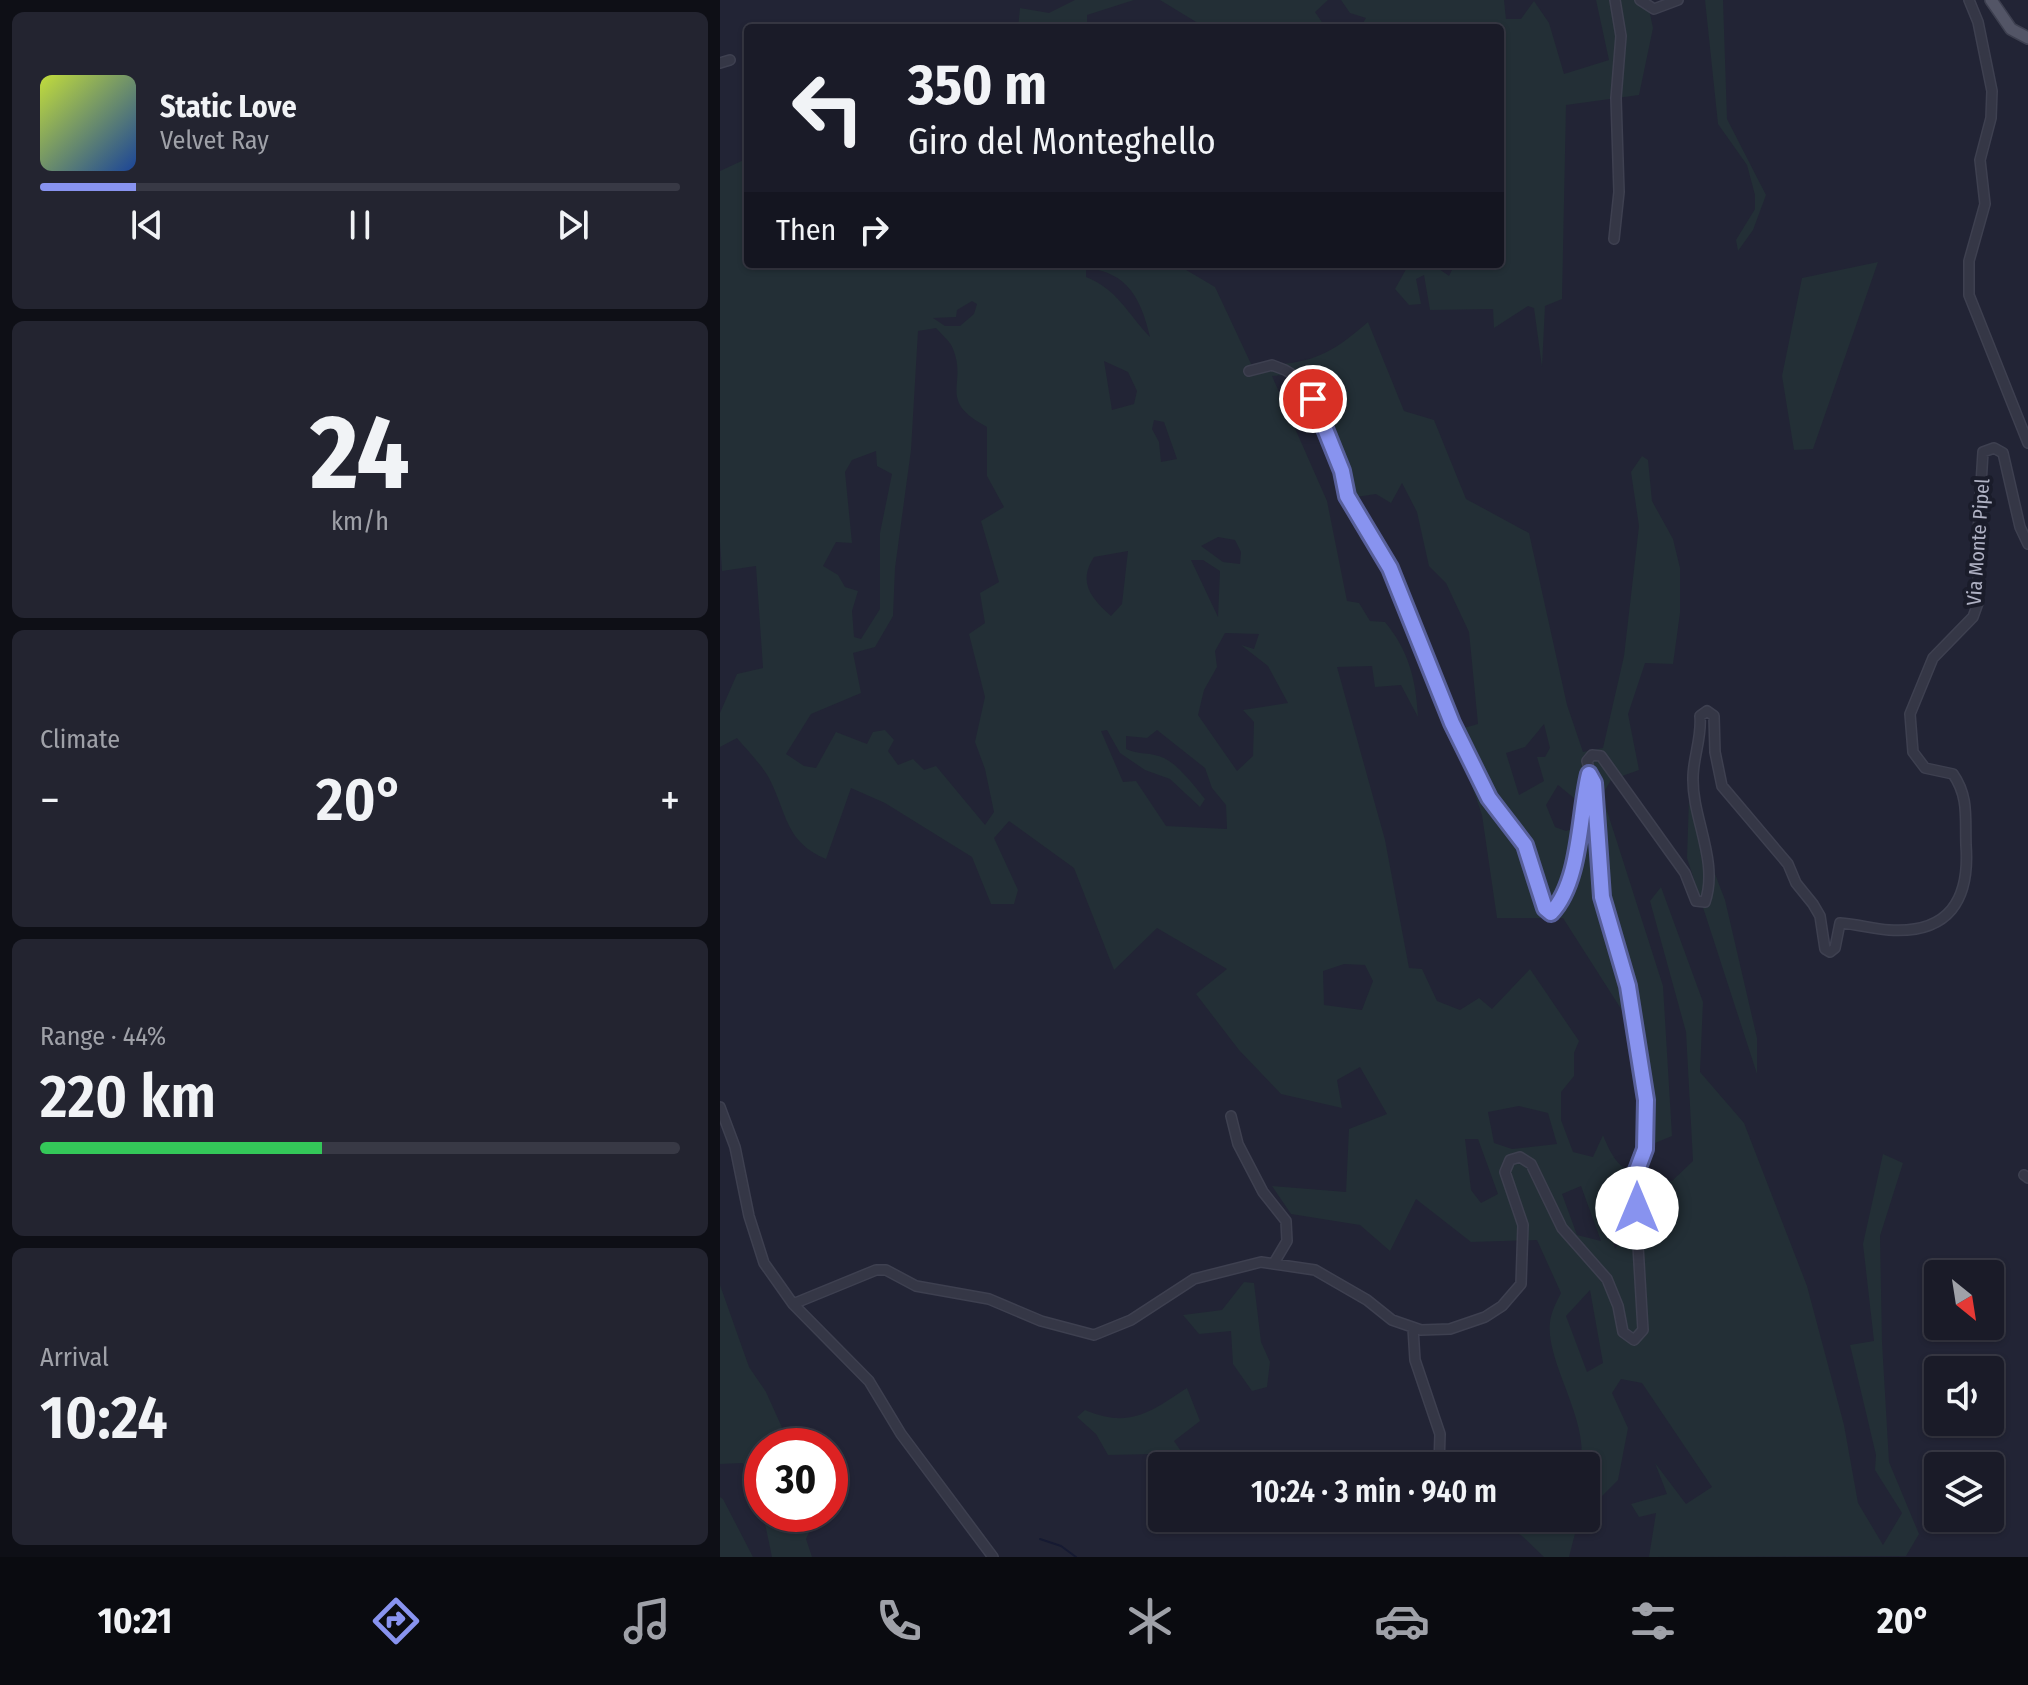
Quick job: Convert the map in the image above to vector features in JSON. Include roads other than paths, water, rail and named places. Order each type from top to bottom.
[{"type":"main road","points":[[1991,0],[2011,29],[2028,38]]},
{"type":"street","points":[[1614,239],[1619,192],[1616,98],[1621,36],[1615,0]]},
{"type":"street","points":[[1640,0],[1654,9],[1678,0]]},
{"type":"street","points":[[1969,0],[1978,22],[1992,91],[1991,118],[1980,160],[1985,204],[1969,261],[1969,295],[2028,443]]},
{"type":"street","points":[[1249,371],[1272,365],[1303,381],[1342,471],[1347,496],[1390,568],[1452,723],[1489,798],[1525,845],[1545,908],[1551,913],[1558,906],[1574,860],[1589,774]]},
{"type":"street","name":"Via Monte Pipel","points":[[1589,774],[1587,761],[1592,755],[1601,756],[1685,873],[1696,901],[1705,902],[1710,889],[1693,777],[1699,755],[1700,716],[1707,711],[1714,716],[1715,752],[1722,786],[1788,864],[1796,883],[1820,916],[1825,949],[1830,952],[1835,948],[1840,923],[1887,930],[1934,924],[1955,907],[1966,882],[1966,800],[1953,774],[1925,768],[1913,752],[1908,728],[1910,707],[1933,658],[1973,617],[1978,603],[1983,452],[1994,448],[2003,453],[2020,527],[2028,544]]},
{"type":"street","points":[[794,1309],[876,1270],[886,1270],[916,1286],[989,1299],[1041,1321],[1094,1335],[1117,1328],[1194,1279],[1227,1269],[1274,1263],[1315,1270],[1367,1300],[1392,1320],[1413,1328],[1450,1329],[1485,1317],[1502,1306],[1521,1284],[1523,1225],[1505,1172],[1510,1160],[1520,1157],[1531,1164],[1562,1228],[1607,1279],[1618,1306],[1623,1332],[1634,1340],[1640,1336],[1641,1252],[1634,1178],[1645,1149],[1646,1100],[1628,986],[1602,897],[1596,796],[1589,774]]},
{"type":"street","points":[[720,1107],[735,1147],[749,1216],[764,1263],[794,1309],[869,1381],[901,1434],[993,1557]]},
{"type":"street","points":[[1231,1116],[1238,1144],[1257,1182],[1286,1221],[1287,1241],[1274,1263]]},
{"type":"street","points":[[1413,1328],[1415,1360],[1440,1434],[1439,1452]]},
{"type":"waterway","points":[[1040,1539],[1061,1546],[1076,1557]]}]
